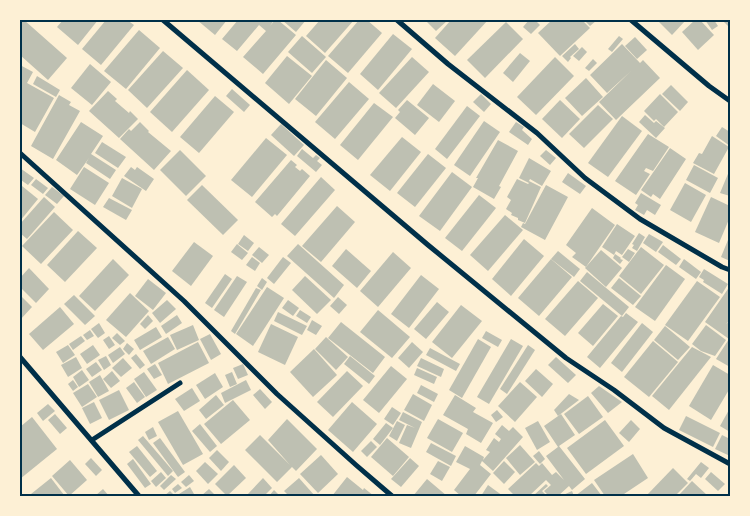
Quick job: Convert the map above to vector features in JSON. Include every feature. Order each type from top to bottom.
[{"type":"street","points":[[163,20],[566,358],[614,390],[664,428],[730,464]]},
{"type":"street","points":[[397,20],[448,64],[537,133],[585,178],[640,219],[730,270]]},
{"type":"street","points":[[631,20],[709,86],[730,101]]},
{"type":"street","points":[[20,152],[177,294],[277,394],[392,496]]},
{"type":"street","points":[[20,357],[139,496]]},
{"type":"street","points":[[92,440],[180,383]]},
{"type":"building","points":[[21,20],[24,20],[67,58],[48,80],[20,55]]},
{"type":"building","points":[[63,20],[98,20],[78,45],[57,27]]},
{"type":"building","points":[[106,20],[127,20],[134,25],[101,65],[82,49]]},
{"type":"building","points":[[197,20],[227,20],[215,35]]},
{"type":"building","points":[[238,20],[274,20],[270,26],[275,20],[278,20],[296,35],[263,74],[243,57],[266,31],[259,25],[237,51],[222,39]]},
{"type":"building","points":[[282,20],[306,20],[296,32]]},
{"type":"building","points":[[320,20],[354,20],[325,53],[306,36]]},
{"type":"building","points":[[359,20],[367,20],[382,33],[348,73],[328,56]]},
{"type":"building","points":[[425,20],[448,20],[436,31]]},
{"type":"building","points":[[451,20],[488,20],[455,56],[435,38]]},
{"type":"building","points":[[529,20],[535,20],[540,25],[531,34],[523,27]]},
{"type":"building","points":[[552,20],[582,20],[590,28],[560,56],[538,33]]},
{"type":"building","points":[[584,20],[597,20],[590,26]]},
{"type":"building","points":[[657,20],[686,20],[672,35]]},
{"type":"building","points":[[695,20],[700,20],[714,35],[698,50],[682,32]]},
{"type":"building","points":[[705,20],[714,20],[718,26],[712,30]]},
{"type":"building","points":[[722,20],[730,20],[730,28]]},
{"type":"building","points":[[506,22],[523,39],[485,78],[467,60]]},
{"type":"building","points":[[139,30],[160,48],[126,89],[104,71]]},
{"type":"building","points":[[393,34],[412,49],[378,90],[360,74]]},
{"type":"building","points":[[302,36],[326,57],[312,73],[288,52]]},
{"type":"building","points":[[619,36],[623,39],[612,52],[608,49]]},
{"type":"building","points":[[635,37],[647,50],[637,59],[625,46]]},
{"type":"building","points":[[575,44],[579,49],[570,57],[568,62],[562,56]]},
{"type":"building","points":[[622,44],[640,63],[643,60],[660,78],[616,120],[599,102],[631,71],[607,93],[590,75]]},
{"type":"building","points":[[582,47],[587,52],[579,61],[573,56]]},
{"type":"building","points":[[163,51],[183,68],[147,108],[128,90]]},
{"type":"building","points":[[520,53],[530,61],[513,82],[503,73]]},
{"type":"building","points":[[287,56],[312,76],[289,104],[265,83]]},
{"type":"building","points":[[412,57],[429,72],[396,108],[379,93]]},
{"type":"building","points":[[555,57],[574,76],[536,115],[517,97]]},
{"type":"building","points":[[593,59],[597,63],[589,71],[585,68]]},
{"type":"building","points":[[326,60],[347,78],[316,116],[295,99]]},
{"type":"building","points":[[90,64],[111,82],[92,105],[71,88]]},
{"type":"building","points":[[20,65],[33,72],[27,83],[54,98],[35,132],[20,123],[20,97],[22,93],[20,92]]},
{"type":"building","points":[[187,70],[209,90],[172,132],[150,112]]},
{"type":"building","points":[[37,76],[60,90],[56,97],[33,84]]},
{"type":"building","points":[[586,78],[603,97],[582,116],[565,98]]},
{"type":"building","points":[[349,82],[369,99],[335,139],[315,122]]},
{"type":"building","points":[[433,84],[455,101],[439,122],[417,105]]},
{"type":"building","points":[[671,85],[688,102],[680,111],[662,94]]},
{"type":"building","points":[[232,89],[250,105],[244,112],[226,96]]},
{"type":"building","points":[[108,91],[117,99],[115,101],[138,119],[119,138],[89,111]]},
{"type":"building","points":[[481,94],[491,104],[484,112],[473,102]]},
{"type":"building","points":[[660,94],[678,112],[664,127],[656,119],[654,121],[644,111]]},
{"type":"building","points":[[59,95],[71,102],[69,105],[80,111],[53,159],[31,146]]},
{"type":"building","points":[[215,96],[234,112],[199,153],[180,137]]},
{"type":"building","points":[[407,100],[429,118],[415,135],[395,118],[400,112],[398,110]]},
{"type":"building","points":[[560,100],[580,119],[562,138],[542,119]]},
{"type":"building","points":[[374,103],[393,117],[358,160],[340,145]]},
{"type":"building","points":[[598,105],[613,119],[584,148],[569,134]]},
{"type":"building","points":[[467,106],[480,116],[447,159],[435,149]]},
{"type":"building","points":[[645,115],[654,123],[656,121],[665,128],[656,138],[639,122]]},
{"type":"building","points":[[622,116],[642,131],[608,177],[588,163]]},
{"type":"building","points":[[484,121],[500,132],[470,176],[454,165]]},
{"type":"building","points":[[81,122],[103,136],[91,154],[116,170],[110,179],[86,163],[89,158],[77,175],[56,160]]},
{"type":"building","points":[[140,122],[148,132],[171,151],[154,170],[120,139],[129,129],[131,131]]},
{"type":"building","points":[[516,122],[524,127],[522,130],[532,139],[528,145],[509,132]]},
{"type":"building","points":[[281,124],[304,145],[294,156],[271,135]]},
{"type":"building","points":[[722,127],[730,132],[730,146],[716,136]]},
{"type":"building","points":[[648,134],[669,147],[653,171],[646,168],[644,171],[650,174],[636,195],[615,181]]},
{"type":"building","points":[[712,136],[729,147],[714,174],[693,163],[699,153],[702,154]]},
{"type":"building","points":[[402,137],[421,152],[390,191],[370,175]]},
{"type":"building","points":[[266,138],[287,155],[252,197],[231,180]]},
{"type":"building","points":[[498,140],[518,151],[494,199],[473,187],[478,178],[476,178]]},
{"type":"building","points":[[102,142],[126,157],[118,168],[95,153]]},
{"type":"building","points":[[670,148],[686,159],[660,199],[653,194],[651,197],[641,190]]},
{"type":"building","points":[[302,149],[313,158],[316,155],[320,158],[317,161],[322,165],[316,172],[297,156]]},
{"type":"building","points":[[180,150],[206,176],[186,196],[160,170]]},
{"type":"building","points":[[546,150],[556,158],[550,165],[540,156]]},
{"type":"building","points":[[428,154],[446,168],[415,207],[397,193]]},
{"type":"building","points":[[529,158],[551,171],[542,186],[530,179],[529,181],[541,187],[525,223],[511,215],[512,213],[506,209],[511,200],[507,197],[517,179],[529,183],[519,178]]},
{"type":"building","points":[[291,160],[297,165],[295,167],[300,171],[302,169],[310,176],[277,216],[275,214],[272,217],[255,202]]},
{"type":"building","points":[[694,165],[718,178],[710,193],[686,180]]},
{"type":"building","points":[[84,167],[109,183],[95,205],[70,189]]},
{"type":"building","points":[[131,167],[135,170],[137,167],[154,179],[146,191],[124,176]]},
{"type":"building","points":[[20,168],[34,178],[28,185],[20,181]]},
{"type":"building","points":[[730,169],[730,196],[720,193]]},
{"type":"building","points":[[452,172],[472,187],[440,231],[419,216]]},
{"type":"building","points":[[568,173],[586,186],[580,194],[562,182]]},
{"type":"building","points":[[321,177],[335,190],[295,236],[281,224]]},
{"type":"building","points":[[122,178],[142,189],[132,208],[112,196]]},
{"type":"building","points":[[36,179],[48,188],[43,194],[31,185]]},
{"type":"building","points":[[685,183],[706,195],[691,222],[670,210]]},
{"type":"building","points":[[202,185],[238,220],[223,235],[187,200]]},
{"type":"building","points":[[546,185],[568,197],[545,240],[521,227],[523,223],[525,224]]},
{"type":"building","points":[[22,186],[38,199],[20,221],[20,188]]},
{"type":"building","points":[[52,187],[64,196],[57,204],[45,195]]},
{"type":"building","points":[[641,193],[661,205],[655,215],[647,210],[644,215],[635,210],[638,205],[635,203]]},
{"type":"building","points":[[479,195],[496,208],[462,251],[445,238]]},
{"type":"building","points":[[44,197],[55,207],[27,239],[20,233],[20,224]]},
{"type":"building","points":[[711,197],[730,206],[730,217],[719,243],[695,232]]},
{"type":"building","points":[[109,198],[132,210],[126,220],[103,207]]},
{"type":"building","points":[[337,206],[355,222],[321,262],[302,246]]},
{"type":"building","points":[[592,208],[615,225],[586,267],[572,257],[576,253],[566,245]]},
{"type":"building","points":[[54,212],[73,230],[41,264],[22,246]]},
{"type":"building","points":[[505,215],[523,230],[488,271],[470,255]]},
{"type":"building","points":[[617,224],[635,236],[622,255],[616,251],[614,255],[602,247]]},
{"type":"building","points":[[78,231],[97,248],[65,282],[47,265]]},
{"type":"building","points":[[639,233],[645,237],[637,251],[632,248],[634,245],[632,244]]},
{"type":"building","points":[[649,234],[663,242],[656,252],[643,243]]},
{"type":"building","points":[[244,235],[254,243],[248,251],[238,244]]},
{"type":"building","points":[[730,235],[730,261],[721,257]]},
{"type":"building","points":[[524,239],[544,256],[511,296],[492,279]]},
{"type":"building","points":[[194,242],[213,256],[191,286],[172,271]]},
{"type":"building","points":[[237,244],[248,253],[242,260],[231,252]]},
{"type":"building","points":[[298,244],[344,285],[334,298],[287,256]]},
{"type":"building","points":[[663,245],[681,259],[676,265],[658,252]]},
{"type":"building","points":[[259,247],[269,255],[262,263],[252,255]]},
{"type":"building","points":[[641,247],[664,265],[641,294],[619,276]]},
{"type":"building","points":[[346,249],[371,271],[357,288],[332,266]]},
{"type":"building","points":[[628,249],[635,253],[629,262],[622,257]]},
{"type":"building","points":[[601,250],[622,268],[606,287],[585,268]]},
{"type":"building","points":[[558,251],[580,269],[574,277],[551,259]]},
{"type":"building","points":[[393,252],[411,268],[378,307],[360,291]]},
{"type":"building","points":[[615,254],[623,260],[620,264],[613,258]]},
{"type":"building","points":[[252,257],[260,263],[255,271],[246,265]]},
{"type":"building","points":[[283,257],[291,263],[274,284],[267,278]]},
{"type":"building","points":[[113,259],[129,275],[95,311],[79,296]]},
{"type":"building","points":[[551,259],[572,277],[539,316],[518,298]]},
{"type":"building","points":[[684,259],[701,272],[696,279],[679,267]]},
{"type":"building","points":[[666,265],[685,279],[655,321],[635,307]]},
{"type":"building","points":[[29,268],[49,289],[36,303],[20,287],[20,278]]},
{"type":"building","points":[[704,269],[728,284],[722,294],[703,282],[704,280],[699,277]]},
{"type":"building","points":[[587,272],[629,307],[622,316],[580,281]]},
{"type":"building","points":[[225,274],[232,279],[212,308],[205,303]]},
{"type":"building","points":[[421,275],[439,289],[409,328],[391,314]]},
{"type":"building","points":[[237,276],[247,282],[224,317],[214,310]]},
{"type":"building","points":[[305,276],[331,300],[317,314],[292,290]]},
{"type":"building","points":[[262,278],[267,282],[262,290],[257,286]]},
{"type":"building","points":[[619,278],[641,296],[633,305],[611,288]]},
{"type":"building","points":[[148,279],[166,293],[153,310],[135,296]]},
{"type":"building","points":[[578,281],[598,298],[565,336],[545,319]]},
{"type":"building","points":[[697,281],[720,297],[688,341],[665,325]]},
{"type":"building","points":[[730,286],[730,320],[726,324],[730,321],[730,367],[716,359],[729,339],[705,322]]},
{"type":"building","points":[[267,287],[284,298],[253,346],[236,334]]},
{"type":"building","points":[[256,288],[261,290],[235,334],[231,331]]},
{"type":"building","points":[[130,293],[149,311],[126,337],[106,320]]},
{"type":"building","points":[[20,295],[32,307],[20,320]]},
{"type":"building","points":[[74,295],[95,316],[85,325],[64,304]]},
{"type":"building","points":[[338,297],[347,305],[339,314],[330,306]]},
{"type":"building","points":[[167,300],[176,309],[160,323],[152,313]]},
{"type":"building","points":[[288,300],[299,308],[293,316],[282,308]]},
{"type":"building","points":[[437,302],[449,312],[426,339],[414,329]]},
{"type":"building","points":[[603,304],[618,316],[593,346],[578,333]]},
{"type":"building","points":[[461,305],[482,321],[452,358],[432,342]]},
{"type":"building","points":[[60,307],[74,324],[43,350],[29,334]]},
{"type":"building","points":[[300,310],[311,317],[307,323],[296,316]]},
{"type":"building","points":[[378,310],[410,337],[392,358],[360,332]]},
{"type":"building","points":[[278,312],[307,326],[302,335],[274,321]]},
{"type":"building","points":[[626,313],[638,322],[600,368],[587,357],[621,316],[623,317]]},
{"type":"building","points":[[148,315],[153,321],[145,329],[140,324]]},
{"type":"building","points":[[177,315],[182,323],[166,334],[161,326]]},
{"type":"building","points":[[312,320],[322,326],[316,335],[307,330]]},
{"type":"building","points":[[341,322],[385,357],[373,373],[328,338]]},
{"type":"building","points":[[99,323],[105,333],[98,338],[91,329]]},
{"type":"building","points":[[642,323],[653,332],[622,372],[611,363]]},
{"type":"building","points":[[271,324],[298,337],[285,365],[258,352]]},
{"type":"building","points":[[193,325],[199,340],[177,350],[170,335]]},
{"type":"building","points":[[706,325],[726,340],[715,356],[701,351],[692,344]]},
{"type":"building","points":[[665,326],[690,347],[678,360],[654,340]]},
{"type":"building","points":[[156,327],[162,337],[140,350],[134,340]]},
{"type":"building","points":[[90,330],[94,336],[87,340],[83,335]]},
{"type":"building","points":[[486,331],[502,340],[498,347],[482,338]]},
{"type":"building","points":[[117,333],[125,341],[120,345],[112,338]]},
{"type":"building","points":[[210,334],[221,354],[211,360],[200,339]]},
{"type":"building","points":[[81,336],[85,341],[73,350],[69,344]]},
{"type":"building","points":[[109,336],[115,345],[109,349],[103,340]]},
{"type":"building","points":[[168,337],[175,349],[151,364],[143,351]]},
{"type":"building","points":[[326,337],[348,357],[336,370],[315,349]]},
{"type":"building","points":[[478,339],[491,347],[462,398],[449,390]]},
{"type":"building","points":[[511,339],[523,346],[489,404],[477,397]]},
{"type":"building","points":[[653,341],[678,362],[649,397],[624,377]]},
{"type":"building","points":[[198,342],[209,363],[168,384],[158,363]]},
{"type":"building","points":[[412,342],[423,352],[409,368],[398,358]]},
{"type":"building","points":[[127,343],[134,349],[129,355],[123,349]]},
{"type":"building","points":[[68,345],[75,355],[63,363],[56,352]]},
{"type":"building","points":[[93,345],[100,355],[87,364],[80,354]]},
{"type":"building","points":[[528,345],[535,350],[507,394],[500,389]]},
{"type":"building","points":[[120,347],[125,354],[113,363],[108,355]]},
{"type":"building","points":[[692,347],[711,357],[669,410],[652,396]]},
{"type":"building","points":[[430,348],[460,364],[456,371],[426,355]]},
{"type":"building","points":[[314,349],[337,375],[313,397],[290,372]]},
{"type":"building","points":[[136,354],[145,365],[140,369],[131,358]]},
{"type":"building","points":[[106,356],[111,365],[104,370],[98,360]]},
{"type":"building","points":[[350,356],[375,376],[369,384],[344,364]]},
{"type":"building","points":[[76,357],[82,368],[68,377],[61,365]]},
{"type":"building","points":[[556,357],[576,375],[568,383],[548,365]]},
{"type":"building","points":[[123,358],[132,368],[121,377],[112,368]]},
{"type":"building","points":[[421,358],[444,369],[441,377],[417,366]]},
{"type":"building","points":[[96,362],[102,370],[92,377],[86,369]]},
{"type":"building","points":[[155,364],[162,375],[154,379],[147,369]]},
{"type":"building","points":[[243,364],[248,375],[238,379],[233,368]]},
{"type":"building","points":[[713,365],[730,375],[730,388],[711,420],[689,406]]},
{"type":"building","points":[[391,366],[407,379],[379,413],[363,400]]},
{"type":"building","points":[[417,368],[437,377],[434,384],[414,375]]},
{"type":"building","points":[[536,369],[553,384],[542,397],[525,381]]},
{"type":"building","points":[[82,370],[89,380],[79,387],[73,377]]},
{"type":"building","points":[[112,371],[120,381],[111,388],[103,379]]},
{"type":"building","points":[[347,371],[363,386],[333,417],[317,402]]},
{"type":"building","points":[[144,372],[157,390],[146,397],[134,379]]},
{"type":"building","points":[[232,372],[237,384],[230,387],[225,375]]},
{"type":"building","points":[[215,373],[223,387],[205,399],[196,385]]},
{"type":"building","points":[[100,375],[109,391],[98,397],[89,382]]},
{"type":"building","points":[[73,380],[78,387],[73,391],[68,384]]},
{"type":"building","points":[[246,380],[251,390],[225,403],[221,393]]},
{"type":"building","points":[[134,382],[145,397],[137,403],[126,388]]},
{"type":"building","points":[[520,382],[537,397],[515,422],[498,406]]},
{"type":"building","points":[[88,384],[97,397],[82,407],[73,393]]},
{"type":"building","points":[[421,385],[438,394],[434,402],[417,393]]},
{"type":"building","points":[[599,386],[622,402],[608,413],[591,393]]},
{"type":"building","points":[[192,388],[200,401],[184,411],[175,399]]},
{"type":"building","points":[[260,389],[272,402],[265,409],[253,395]]},
{"type":"building","points":[[119,390],[129,410],[109,420],[99,400]]},
{"type":"building","points":[[413,394],[432,405],[424,421],[404,410]]},
{"type":"building","points":[[569,394],[579,400],[558,416],[554,410]]},
{"type":"building","points":[[216,395],[224,405],[206,419],[199,410]]},
{"type":"building","points":[[455,395],[476,408],[473,412],[493,423],[481,443],[466,434],[468,429],[443,415]]},
{"type":"building","points":[[588,396],[603,417],[579,434],[564,414]]},
{"type":"building","points":[[233,400],[250,420],[221,444],[204,424]]},
{"type":"building","points":[[94,402],[102,418],[90,424],[82,408]]},
{"type":"building","points":[[352,402],[377,424],[353,452],[328,430]]},
{"type":"building","points":[[48,404],[55,411],[43,421],[37,413]]},
{"type":"building","points":[[392,407],[401,413],[393,425],[384,419]]},
{"type":"building","points":[[730,408],[730,432],[720,426]]},
{"type":"building","points":[[497,410],[503,417],[496,422],[491,415]]},
{"type":"building","points":[[178,411],[203,454],[183,465],[158,422]]},
{"type":"building","points":[[403,412],[422,422],[411,448],[399,443],[407,425],[415,428],[399,420]]},
{"type":"building","points":[[55,414],[67,428],[60,434],[48,420]]},
{"type":"building","points":[[561,414],[575,435],[559,446],[585,479],[572,490],[569,486],[558,496],[549,496],[544,491],[551,485],[546,480],[529,496],[515,496],[508,489],[536,463],[539,466],[542,463],[552,475],[556,472],[564,480],[546,456],[558,447],[544,426]]},
{"type":"building","points":[[686,416],[720,433],[713,447],[679,430]]},
{"type":"building","points":[[32,417],[57,449],[20,479],[20,427]]},
{"type":"building","points":[[287,419],[317,449],[296,471],[292,467],[277,482],[245,450],[260,435],[290,465],[268,440]]},
{"type":"building","points":[[438,419],[463,433],[452,452],[427,438]]},
{"type":"building","points":[[605,420],[624,446],[586,474],[567,448]]},
{"type":"building","points":[[631,420],[640,429],[629,442],[619,433]]},
{"type":"building","points":[[397,421],[405,425],[397,441],[389,436]]},
{"type":"building","points":[[538,421],[550,442],[537,450],[525,428]]},
{"type":"building","points":[[386,423],[393,428],[380,445],[373,439]]},
{"type":"building","points":[[200,424],[217,446],[210,452],[192,431]]},
{"type":"building","points":[[502,425],[509,431],[513,427],[523,437],[493,471],[482,461],[480,465],[491,474],[474,496],[461,496],[454,490],[470,469],[456,462],[465,446],[484,457],[483,460],[490,452],[486,450],[494,438],[499,442],[501,439],[495,434]]},
{"type":"building","points":[[153,427],[157,436],[149,440],[145,432]]},
{"type":"building","points":[[722,435],[730,439],[730,456],[715,449]]},
{"type":"building","points":[[143,436],[173,471],[168,476],[138,440]]},
{"type":"building","points":[[160,438],[185,472],[178,477],[153,443]]},
{"type":"building","points":[[387,438],[409,457],[393,476],[371,457]]},
{"type":"building","points":[[371,441],[377,447],[367,457],[361,451]]},
{"type":"building","points":[[431,443],[456,456],[451,466],[426,452]]},
{"type":"building","points":[[520,445],[535,462],[520,475],[506,458]]},
{"type":"building","points":[[137,446],[157,471],[150,477],[129,452]]},
{"type":"building","points":[[217,450],[229,462],[221,471],[209,458]]},
{"type":"building","points":[[539,451],[545,459],[540,464],[533,456]]},
{"type":"building","points":[[633,454],[648,478],[621,496],[605,496],[594,480]]},
{"type":"building","points":[[321,455],[338,474],[318,493],[300,474]]},
{"type":"building","points":[[91,458],[102,470],[96,476],[85,464]]},
{"type":"building","points":[[410,458],[419,466],[401,487],[391,479]]},
{"type":"building","points":[[133,459],[151,484],[145,488],[127,464]]},
{"type":"building","points":[[70,460],[87,480],[69,496],[52,476]]},
{"type":"building","points":[[438,461],[450,467],[442,481],[430,474]]},
{"type":"building","points":[[504,461],[515,472],[504,484],[493,473]]},
{"type":"building","points":[[205,462],[218,474],[208,484],[196,471]]},
{"type":"building","points":[[701,462],[709,468],[701,478],[696,474],[690,481],[687,479]]},
{"type":"building","points":[[234,465],[246,478],[227,496],[215,484]]},
{"type":"building","points":[[673,468],[688,483],[675,496],[646,496]]},
{"type":"building","points":[[161,472],[166,478],[156,487],[151,481]]},
{"type":"building","points":[[711,472],[725,484],[718,491],[705,479]]},
{"type":"building","points":[[171,475],[176,479],[164,490],[160,486]]},
{"type":"building","points":[[189,475],[194,481],[186,487],[181,482]]},
{"type":"building","points":[[347,477],[363,490],[364,488],[374,496],[332,496]]},
{"type":"building","points":[[51,478],[64,495],[32,496],[31,494]]},
{"type":"building","points":[[263,478],[272,488],[264,496],[246,496]]},
{"type":"building","points":[[299,478],[315,496],[289,496],[284,491]]},
{"type":"building","points":[[427,479],[447,496],[413,496]]},
{"type":"building","points":[[692,481],[708,496],[678,496]]},
{"type":"building","points":[[592,483],[602,496],[575,496]]},
{"type":"building","points":[[178,484],[182,488],[175,493],[172,489]]},
{"type":"building","points":[[546,484],[548,486],[542,491],[547,496],[533,496]]},
{"type":"building","points":[[488,485],[503,496],[481,496]]},
{"type":"building","points":[[190,487],[194,494],[191,496],[181,496],[179,494]]},
{"type":"building","points":[[103,489],[109,496],[95,496]]},
{"type":"building","points":[[209,489],[216,496],[201,496]]},
{"type":"building","points":[[274,490],[280,496],[269,496]]},
{"type":"building","points":[[170,491],[175,496],[164,496]]},
{"type":"building","points":[[572,491],[574,496],[561,496]]}]
